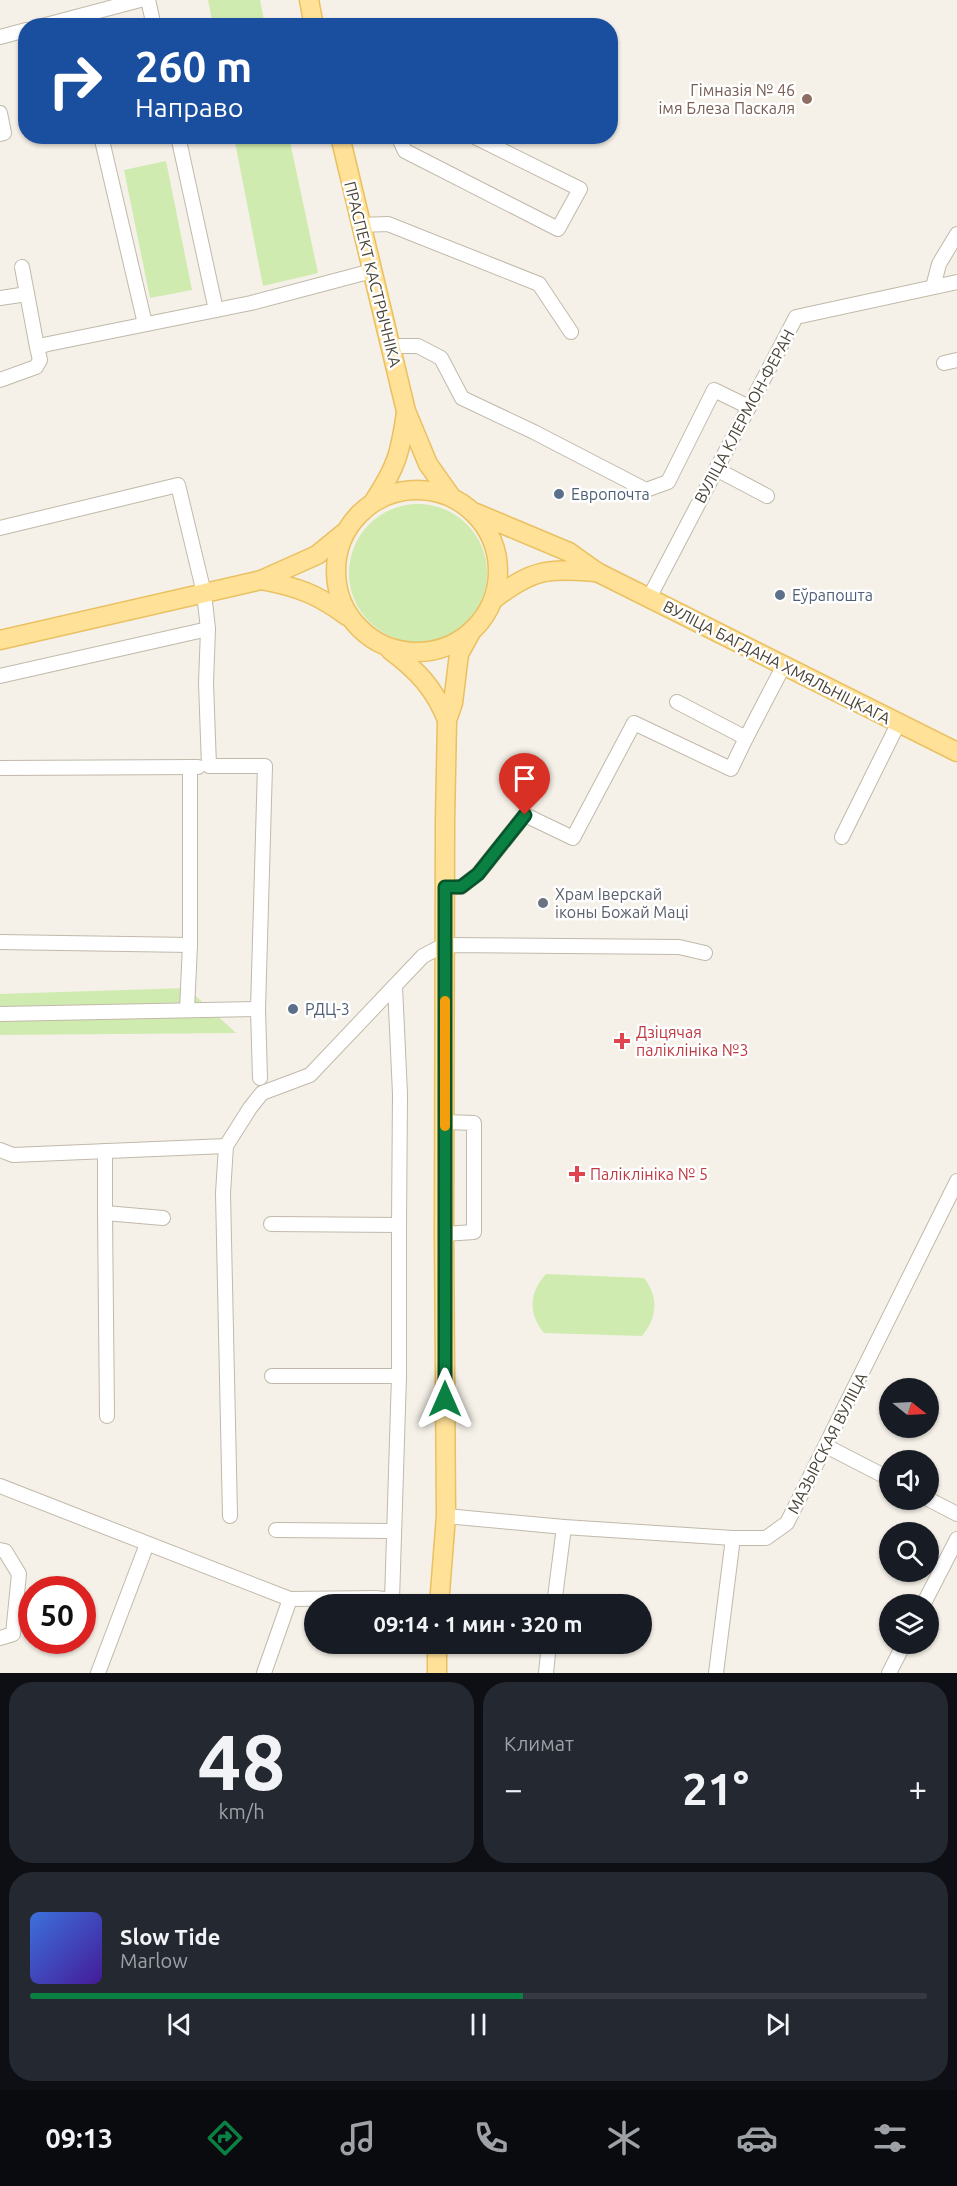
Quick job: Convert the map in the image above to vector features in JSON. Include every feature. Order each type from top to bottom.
[{"type":"main road","points":[[309,0],[312,18]]},
{"type":"main road","name":"ПРАСПЕКТ КАСТРЫЧНІКА","points":[[342,144],[406,411],[428,464],[450,495]]},
{"type":"main road","name":"ПРАСПЕКТ КАСТРЫЧНІКА","points":[[373,501],[391,475],[400,451],[406,411]]},
{"type":"main road","points":[[350,618],[337,591],[335,562],[344,533],[356,515],[373,501],[398,491],[415,489],[450,495],[476,513],[493,539],[499,569],[494,599],[459,654],[453,703],[447,720],[444,945],[446,1516],[440,1594]]},
{"type":"main road","name":"ВУЛІЦА БАГДАНА ХМЯЛЬНІЦКАГА","points":[[476,513],[568,552],[597,572],[957,752]]},
{"type":"main road","points":[[0,640],[261,580],[317,555],[344,533]]},
{"type":"main road","name":"ВУЛІЦА БАГДАНА ХМЯЛЬНІЦКАГА","points":[[494,599],[524,578],[543,571],[597,572]]},
{"type":"main road","points":[[261,580],[295,587],[326,601],[350,618],[366,635],[386,647],[420,674],[440,701],[447,720]]},
{"type":"main road","points":[[386,647],[415,653],[435,650],[444,648],[470,634]]},
{"type":"main road","points":[[437,1654],[437,1673]]},
{"type":"street","points":[[83,18],[140,0]]},
{"type":"street","points":[[148,0],[152,18]]},
{"type":"street","points":[[0,37],[18,32]]},
{"type":"street","points":[[0,113],[4,133],[0,134]]},
{"type":"street","points":[[103,144],[145,324]]},
{"type":"street","points":[[180,144],[216,310]]},
{"type":"street","points":[[402,144],[405,151],[558,229],[580,189],[489,144]]},
{"type":"street","points":[[360,225],[388,224],[539,284],[571,332]]},
{"type":"street","points":[[933,287],[939,264],[957,234]]},
{"type":"street","points":[[0,380],[36,367],[40,360],[22,267]]},
{"type":"street","points":[[37,347],[251,303],[372,271]]},
{"type":"street","name":"ВУЛІЦА КЛЕРМОН-ФЕРАН","points":[[649,598],[796,317],[957,282]]},
{"type":"street","points":[[0,298],[27,294]]},
{"type":"street","points":[[390,346],[418,346],[441,358],[462,398],[646,490],[668,482],[714,390],[748,407]]},
{"type":"street","points":[[716,469],[767,496]]},
{"type":"street","points":[[0,528],[178,485],[204,593],[208,629],[206,683],[209,766]]},
{"type":"street","points":[[0,676],[208,629]]},
{"type":"street","points":[[445,887],[461,887],[478,874],[525,815],[573,838],[634,723],[731,769],[784,664]]},
{"type":"street","points":[[676,702],[746,738]]},
{"type":"street","points":[[842,837],[899,722]]},
{"type":"street","points":[[0,768],[266,766],[258,1009],[260,1078]]},
{"type":"street","points":[[186,1010],[190,945],[190,767]]},
{"type":"street","points":[[0,942],[190,945]]},
{"type":"street","points":[[230,1516],[223,1193],[226,1146],[250,1108],[262,1094],[310,1075],[423,956],[444,945],[679,947],[705,953]]},
{"type":"street","points":[[395,986],[400,1094],[399,1376],[393,1531],[397,1594]]},
{"type":"street","points":[[0,1014],[258,1009]]},
{"type":"street","points":[[444,1234],[474,1232],[474,1123],[445,1122]]},
{"type":"street","points":[[0,1150],[13,1155],[226,1146]]},
{"type":"street","points":[[105,1151],[108,1416]]},
{"type":"street","name":"МАЗЫРСКАЯ ВУЛІЦА","points":[[446,1516],[564,1527],[766,1538],[787,1523],[957,1181]]},
{"type":"street","points":[[105,1213],[163,1218]]},
{"type":"street","points":[[271,1224],[399,1225]]},
{"type":"street","points":[[272,1376],[399,1376]]},
{"type":"street","points":[[825,1446],[879,1473]]},
{"type":"street","points":[[0,1486],[290,1599],[304,1599]]},
{"type":"street","points":[[939,1505],[957,1514]]},
{"type":"street","points":[[555,1594],[564,1527]]},
{"type":"street","points":[[276,1530],[393,1531]]},
{"type":"street","points":[[716,1673],[733,1538]]},
{"type":"street","points":[[929,1594],[957,1539]]},
{"type":"street","points":[[98,1673],[147,1544]]},
{"type":"street","points":[[0,1550],[5,1551],[19,1574],[13,1635],[0,1638]]},
{"type":"street","points":[[264,1673],[290,1599]]},
{"type":"street","points":[[546,1673],[548,1654]]},
{"type":"street","points":[[889,1673],[899,1654]]},
{"type":"green space","points":[[208,0],[260,0],[264,18],[212,18]]},
{"type":"green space","points":[[235,144],[290,144],[318,273],[263,286]]},
{"type":"green space","points":[[166,161],[192,290],[150,298],[124,170]]},
{"type":"green space","points":[[418,504],[444,509],[467,524],[482,547],[487,573],[482,599],[467,622],[444,637],[418,642],[392,637],[369,622],[354,599],[349,573],[354,547],[369,524],[392,509]]},
{"type":"green space","points":[[187,988],[236,1033],[0,1035],[0,994]]},
{"type":"green space","points":[[546,1274],[644,1278],[654,1300],[651,1322],[642,1336],[544,1333],[535,1318],[533,1303],[536,1288]]},
{"type":"slow traffic","points":[[445,1001],[445,1126]]},
{"type":"place","name":"Гімназія № 46 імя Блеза Паскаля","points":[[807,99]]},
{"type":"place","name":"Европочта","points":[[559,494]]},
{"type":"place","name":"Еўрапошта","points":[[780,595]]},
{"type":"place","name":"Храм Іверскай іконы Божай Маці","points":[[543,903]]},
{"type":"place","name":"РДЦ-3","points":[[293,1009]]},
{"type":"place","name":"Дзіцячая паліклініка №3","points":[[622,1041]]},
{"type":"place","name":"Паліклініка № 5","points":[[577,1174]]},
{"type":"route","points":[[445,1399],[445,887],[461,887],[478,874],[525,815]]}]
